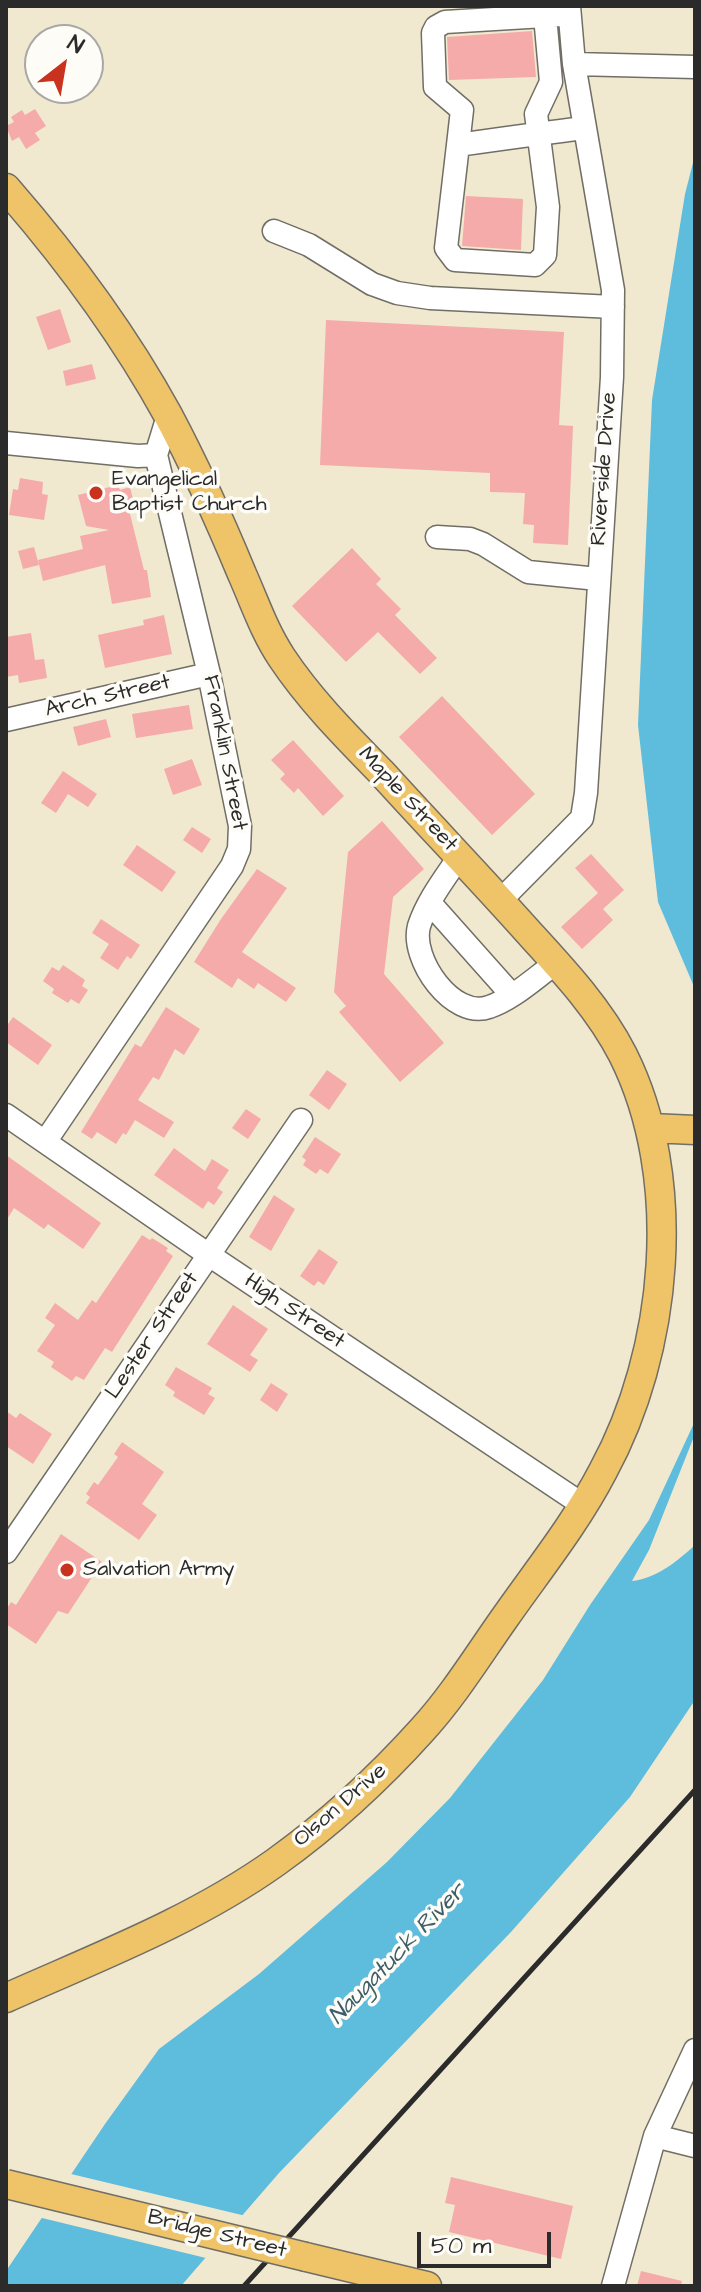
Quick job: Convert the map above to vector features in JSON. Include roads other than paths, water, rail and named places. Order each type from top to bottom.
[{"type":"main road","points":[[6,188],[53,242],[95,298],[168,416]]},
{"type":"main road","name":"Maple Street","points":[[168,416],[242,574],[263,627],[283,660],[312,699],[500,901],[600,1015],[622,1053],[651,1128]]},
{"type":"main road","points":[[583,1505],[605,1469],[628,1416],[652,1331],[660,1261],[660,1184],[651,1128],[695,1130]]},
{"type":"main road","name":"Olson Drive","points":[[6,1998],[101,1958],[218,1899],[276,1861],[329,1819],[426,1726],[583,1505]]},
{"type":"main road","name":"Bridge Street","points":[[6,2184],[427,2286]]},
{"type":"street","points":[[545,16],[551,82],[536,114],[548,207],[545,255],[535,265],[455,260],[446,248],[462,110],[435,87],[433,33],[445,22],[545,16],[569,10]]},
{"type":"street","name":"Riverside Drive","points":[[500,901],[582,818],[612,377],[613,290],[574,64],[569,10]]},
{"type":"street","points":[[574,64],[686,66]]},
{"type":"street","points":[[458,145],[585,128]]},
{"type":"street","points":[[274,231],[309,245],[372,284],[397,293],[430,298],[613,307]]},
{"type":"street","points":[[6,443],[138,456],[156,455],[168,416]]},
{"type":"street","name":"Franklin Street","points":[[45,1142],[236,857],[240,826],[209,674],[156,455]]},
{"type":"street","points":[[437,537],[470,539],[483,544],[528,572],[598,579]]},
{"type":"street","name":"Arch Street","points":[[6,720],[209,674]]},
{"type":"street","points":[[459,857],[430,903],[419,928],[419,943],[431,976],[447,995],[472,1008],[488,1008],[556,963]]},
{"type":"street","points":[[430,903],[511,994]]},
{"type":"street","name":"High Street","points":[[6,1115],[583,1505]]},
{"type":"street","name":"Lester Street","points":[[6,1552],[301,1120]]},
{"type":"street","points":[[613,2286],[655,2136],[695,2050]]},
{"type":"street","points":[[655,2136],[695,2146]]},
{"type":"water","points":[[695,155],[695,989],[658,902],[638,725],[652,400],[685,194]]},
{"type":"water","name":"Naugatuck River","points":[[695,1421],[695,1434],[649,1550],[632,1581],[658,1573],[695,1545],[695,1700],[630,1797],[511,1932],[279,2173],[181,2286],[6,2286],[6,2271],[159,2049],[259,1974],[387,1862],[450,1798],[543,1680],[649,1520]]},
{"type":"railway","points":[[244,2286],[695,1790]]},
{"type":"place","name":"Evangelical Baptist Church","points":[[96,493]]},
{"type":"place","name":"Salvation Army","points":[[67,1570]]}]
